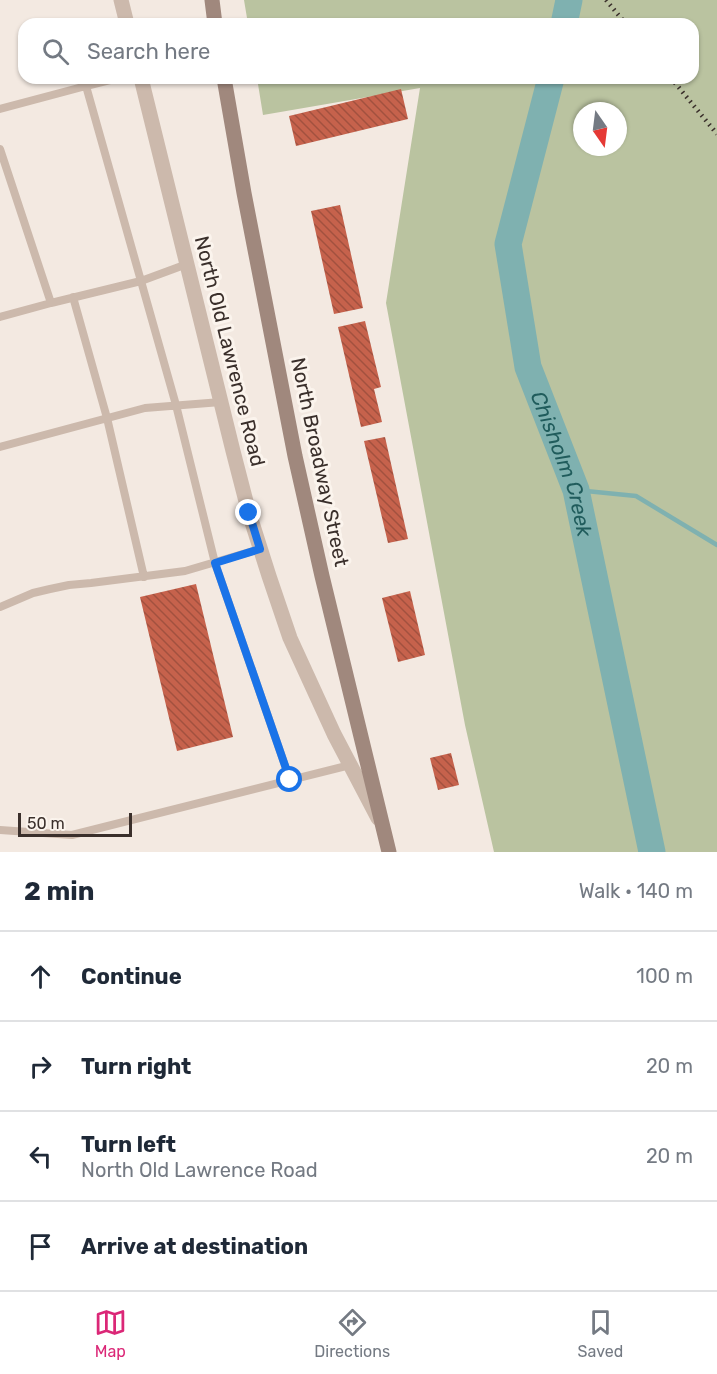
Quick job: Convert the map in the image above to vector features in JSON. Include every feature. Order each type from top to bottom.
[{"type":"main road","points":[[212,0],[214,18]]},
{"type":"main road","name":"North Broadway Street","points":[[225,84],[295,456],[389,852]]},
{"type":"street","points":[[121,0],[126,18]]},
{"type":"street","name":"North Old Lawrence Road","points":[[142,84],[249,513],[260,549],[290,638],[350,765],[383,826]]},
{"type":"lane","points":[[0,109],[94,84]]},
{"type":"lane","points":[[86,86],[176,405],[215,563],[290,780]]},
{"type":"lane","points":[[0,149],[51,303]]},
{"type":"lane","points":[[0,317],[141,281],[187,264]]},
{"type":"lane","points":[[73,297],[107,418],[144,577]]},
{"type":"lane","points":[[0,447],[145,408],[221,402]]},
{"type":"lane","points":[[0,607],[33,593],[69,585],[185,572],[260,549]]},
{"type":"lane","points":[[0,830],[72,835],[350,765]]},
{"type":"green space","points":[[244,0],[717,0],[717,852],[494,852],[465,725],[386,303],[420,88],[263,115],[258,84],[699,84],[699,18],[247,18]]},
{"type":"building","points":[[401,89],[408,119],[296,146],[289,116]]},
{"type":"building","points":[[340,205],[363,308],[334,314],[311,211]]},
{"type":"building","points":[[365,321],[381,387],[374,389],[382,422],[361,427],[338,327]]},
{"type":"building","points":[[385,437],[408,539],[388,543],[364,441]]},
{"type":"building","points":[[196,584],[233,737],[177,751],[140,597]]},
{"type":"building","points":[[410,591],[425,655],[398,662],[382,598]]},
{"type":"building","points":[[451,753],[459,785],[438,790],[430,758]]},
{"type":"waterway","name":"Chisholm Creek","points":[[565,18],[569,0]]},
{"type":"waterway","name":"Chisholm Creek","points":[[549,84],[508,244],[528,367],[576,490],[652,852]]},
{"type":"waterway","points":[[576,490],[636,496],[717,545]]},
{"type":"railway","points":[[606,0],[621,18]]},
{"type":"railway","points":[[676,84],[717,134]]},
{"type":"route","points":[[249,513],[260,549],[215,563],[290,780]]}]
